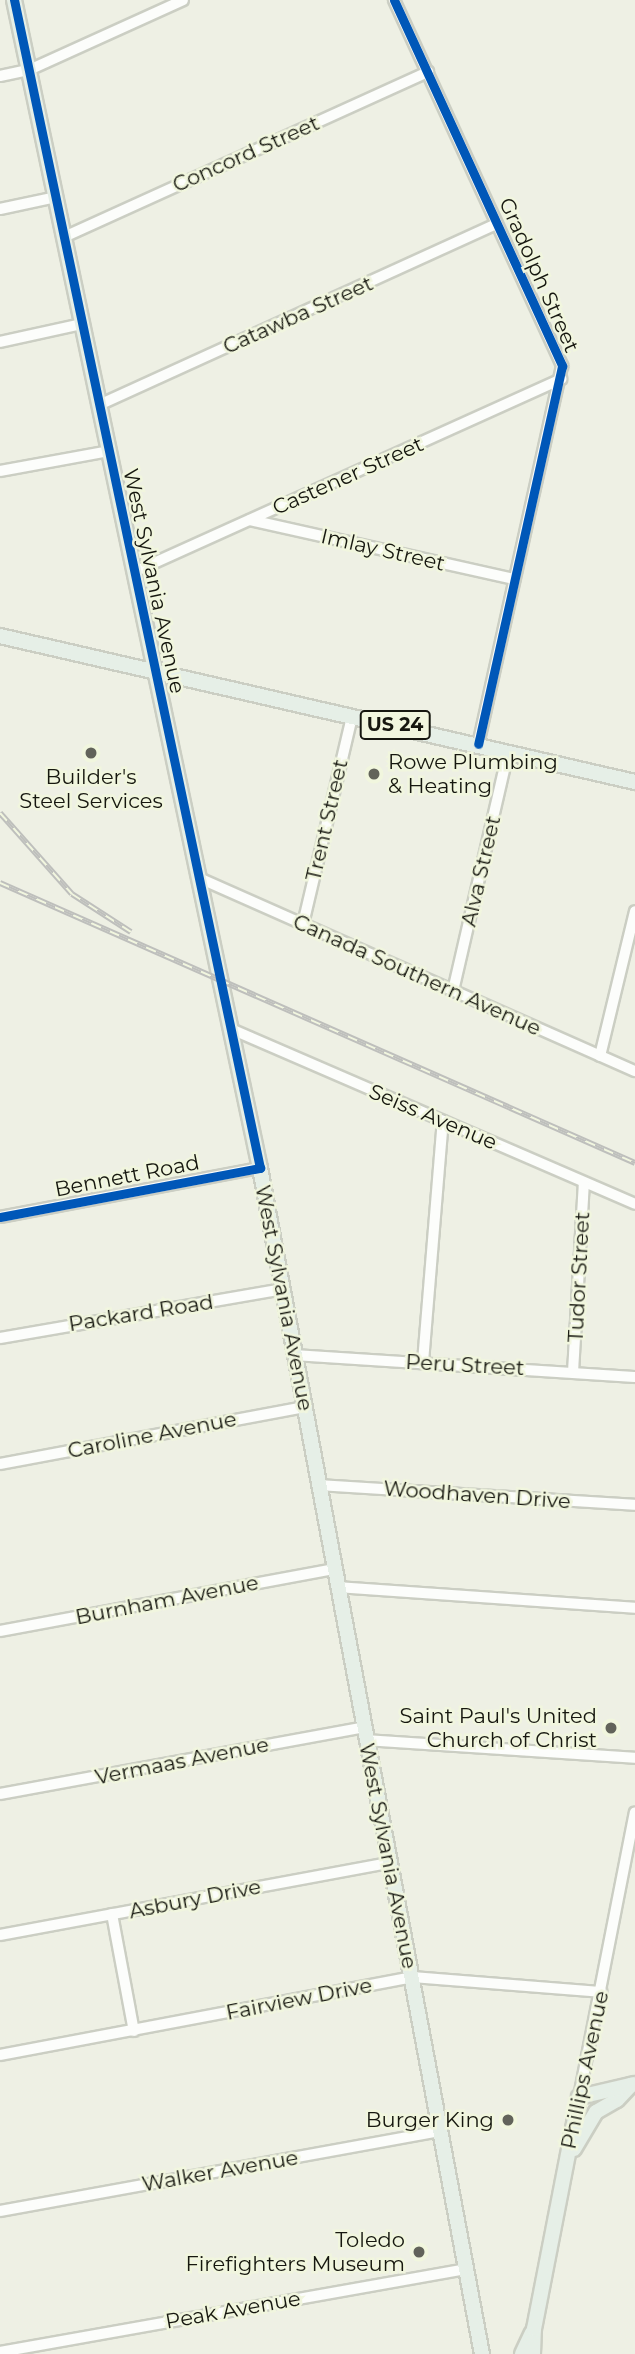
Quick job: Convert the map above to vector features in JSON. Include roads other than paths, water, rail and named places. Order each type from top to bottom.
[{"type":"main road","name":"West Sylvania Avenue","points":[[14,0],[260,1168],[482,2353]]},
{"type":"main road","name":"US 24","points":[[0,636],[635,782]]},
{"type":"main road","points":[[579,2097],[633,2085]]},
{"type":"main road","points":[[566,2162],[592,2118],[633,2085]]},
{"type":"main road","name":"Phillips Avenue","points":[[533,2354],[534,2329],[579,2097]]},
{"type":"main road","name":"Phillips Avenue","points":[[522,2354],[534,2329]]},
{"type":"street","points":[[0,76],[29,70],[183,0]]},
{"type":"street","name":"Gradolph Street","points":[[394,0],[562,366],[478,744]]},
{"type":"street","name":"Concord Street","points":[[64,237],[428,72]]},
{"type":"street","points":[[0,209],[55,197]]},
{"type":"street","name":"Catawba Street","points":[[99,405],[497,224]]},
{"type":"street","points":[[0,342],[82,324]]},
{"type":"street","name":"Castener Street","points":[[134,572],[561,379]]},
{"type":"street","points":[[0,471],[109,451]]},
{"type":"street","name":"Imlay Street","points":[[250,520],[515,579]]},
{"type":"street","name":"Trent Street","points":[[303,924],[352,716]]},
{"type":"street","name":"Alva Street","points":[[453,991],[508,752]]},
{"type":"street","name":"Canada Southern Avenue","points":[[199,878],[635,1071]]},
{"type":"street","points":[[600,1056],[635,911]]},
{"type":"street","name":"Seiss Avenue","points":[[231,1028],[635,1204]]},
{"type":"street","points":[[423,1362],[443,1121]]},
{"type":"street","name":"Bennett Road","points":[[0,1217],[260,1168]]},
{"type":"street","name":"Tudor Street","points":[[573,1372],[584,1183]]},
{"type":"street","name":"Packard Road","points":[[0,1338],[282,1289]]},
{"type":"street","name":"Peru Street","points":[[295,1355],[635,1377]]},
{"type":"street","name":"Caroline Avenue","points":[[0,1464],[304,1407]]},
{"type":"street","name":"Woodhaven Drive","points":[[319,1485],[635,1505]]},
{"type":"street","name":"Burnham Avenue","points":[[0,1631],[335,1569]]},
{"type":"street","points":[[338,1587],[635,1608]]},
{"type":"street","name":"Vermaas Avenue","points":[[0,1794],[365,1733],[635,1758]]},
{"type":"street","name":"Phillips Avenue","points":[[579,2097],[635,1812]]},
{"type":"street","name":"Asbury Drive","points":[[0,1935],[389,1863]]},
{"type":"street","points":[[112,1914],[134,2031]]},
{"type":"street","name":"Fairview Drive","points":[[0,2055],[411,1977],[601,1992]]},
{"type":"street","name":"Walker Avenue","points":[[0,2211],[439,2131]]},
{"type":"street","name":"Peak Avenue","points":[[0,2352],[466,2269]]},
{"type":"railway","points":[[0,813],[72,894],[131,932]]},
{"type":"railway","points":[[0,883],[635,1163]]},
{"type":"place","name":"Builder's Steel Services","points":[[91,753]]},
{"type":"place","name":"Rowe Plumbing & Heating","points":[[374,774]]},
{"type":"place","name":"Saint Paul's United Church of Christ","points":[[611,1728]]},
{"type":"place","name":"Burger King","points":[[508,2120]]},
{"type":"place","name":"Toledo Firefighters Museum","points":[[419,2252]]}]
